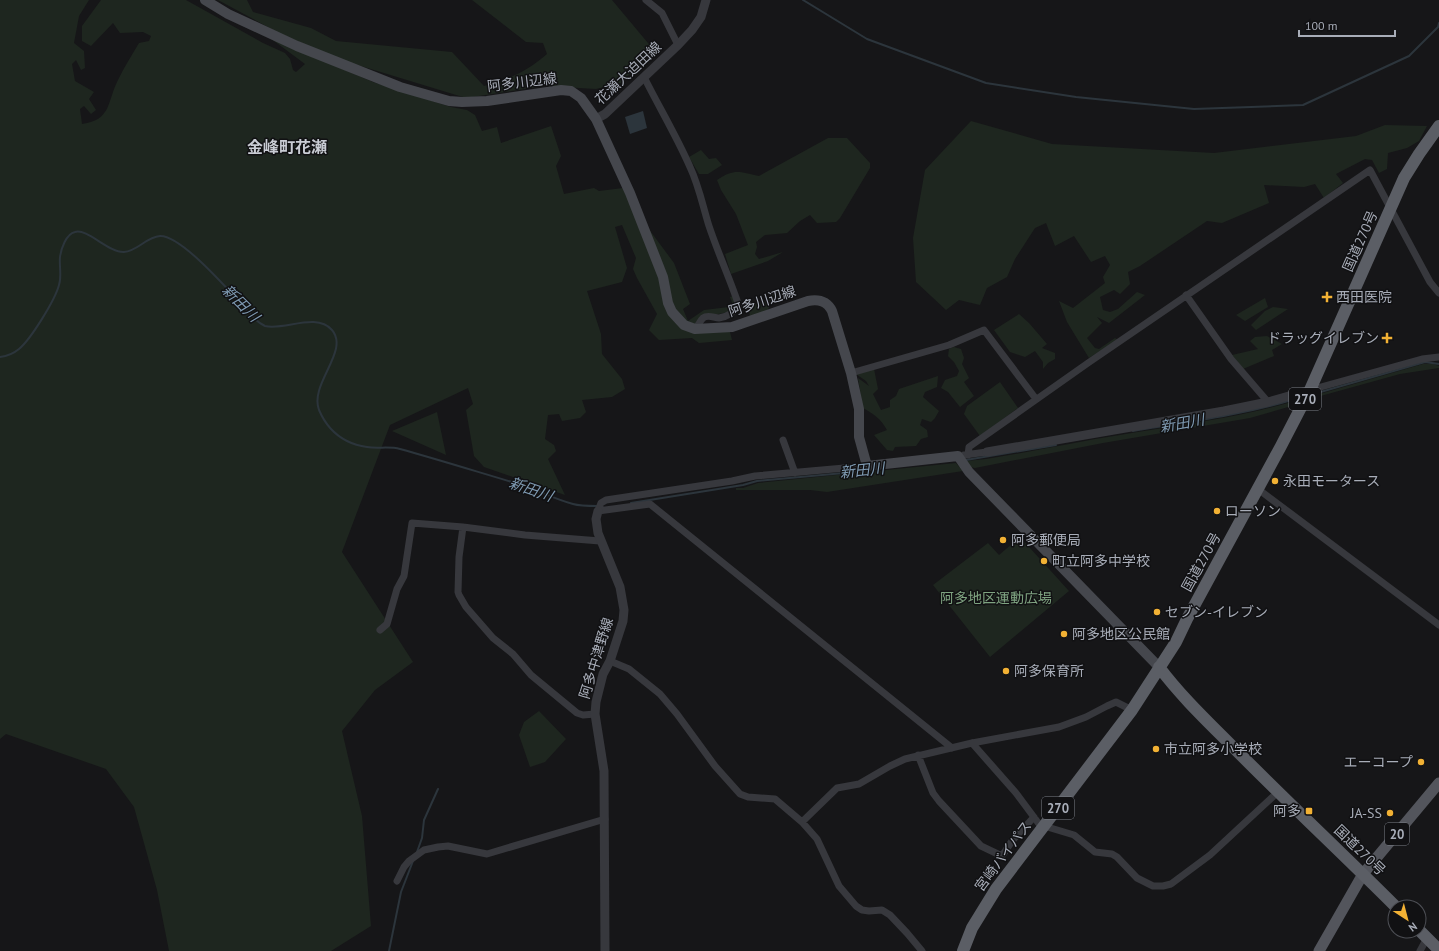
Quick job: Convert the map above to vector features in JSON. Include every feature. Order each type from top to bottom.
[{"type":"highway","name":"国道270号","points":[[1388,899],[1278,792],[1169,681],[1159,667],[1176,642],[1310,390],[1411,165],[1439,126]]},
{"type":"highway","name":"宮崎バイパス","points":[[963,951],[972,928],[996,889],[1132,710],[1159,667]]},
{"type":"highway","points":[[1427,938],[1439,950]]},
{"type":"main road","name":"阿多川辺線","points":[[205,0],[228,14],[297,46],[400,87],[450,101],[487,101],[560,90],[571,91],[581,98],[596,119],[630,193],[663,277],[668,303],[672,312],[684,325],[695,329],[732,327],[808,301],[822,301],[827,304],[832,311],[851,373],[859,409],[859,437],[867,466]]},
{"type":"main road","points":[[867,466],[961,458],[1159,667]]},
{"type":"main road","name":"20","points":[[1322,950],[1363,874],[1439,783]]},
{"type":"street","name":"花瀬大迫田線","points":[[646,0],[662,13],[678,45]]},
{"type":"street","name":"花瀬大迫田線","points":[[596,119],[605,114],[678,45],[701,17],[706,0]]},
{"type":"street","points":[[644,78],[692,172],[722,265],[729,278],[739,306],[735,312],[728,316],[720,318],[707,316],[703,318],[695,329]]},
{"type":"street","points":[[961,458],[969,447],[1036,399],[1370,170],[1430,282],[1439,293]]},
{"type":"street","points":[[1186,295],[1231,359],[1268,402]]},
{"type":"street","points":[[851,373],[949,346],[984,330],[1036,399]]},
{"type":"street","points":[[961,458],[1067,437],[1191,417],[1268,402],[1422,358],[1439,358]]},
{"type":"street","points":[[783,440],[794,473]]},
{"type":"street","points":[[599,508],[606,500],[732,481],[754,476],[867,466]]},
{"type":"street","points":[[1258,489],[1439,625]]},
{"type":"street","points":[[599,508],[650,504],[952,748]]},
{"type":"street","name":"阿多中津野線","points":[[599,508],[597,524],[600,541],[620,587],[624,602],[623,621],[610,661],[600,685],[595,714],[604,771],[603,794],[606,951]]},
{"type":"street","points":[[380,630],[387,624],[397,589],[404,576],[412,523],[600,541]]},
{"type":"street","points":[[463,527],[459,557],[458,592],[466,607],[493,638],[513,654],[531,675],[577,713],[595,714]]},
{"type":"street","points":[[610,661],[629,669],[660,694],[677,714],[715,766],[740,794],[748,797],[775,799],[802,822],[816,839],[839,886],[856,906],[862,910],[882,910],[890,915],[907,932],[922,951]]},
{"type":"street","points":[[802,822],[837,788],[859,784],[890,766],[918,756],[972,743],[1059,727],[1086,718],[1116,702],[1132,710]]},
{"type":"street","points":[[972,743],[1016,793],[1043,827],[1074,835],[1095,852],[1112,854],[1117,857],[1137,878],[1153,886],[1171,884],[1210,855],[1278,792]]},
{"type":"street","points":[[918,756],[933,793],[944,807],[981,846],[1002,856],[1012,841],[1034,817]]},
{"type":"street","points":[[396,881],[409,861],[424,850],[431,848],[454,847],[487,854],[604,819]]},
{"type":"street","points":[[1420,951],[1422,939]]},
{"type":"green space","points":[[0,0],[89,0],[79,16],[74,43],[84,51],[85,68],[81,70],[76,60],[72,64],[75,81],[94,92],[89,99],[96,110],[91,114],[84,106],[80,109],[82,124],[92,122],[104,114],[125,66],[139,43],[149,41],[151,36],[143,32],[120,33],[113,23],[91,46],[82,41],[82,26],[101,0],[186,0],[263,43],[285,53],[290,59],[293,70],[296,72],[305,64],[270,38],[373,82],[451,107],[467,110],[475,115],[482,131],[497,127],[501,143],[551,126],[561,156],[556,166],[564,194],[594,188],[599,191],[623,188],[651,232],[674,263],[690,304],[683,309],[688,321],[704,310],[729,307],[733,305],[730,297],[733,296],[736,307],[732,310],[724,313],[702,315],[694,325],[730,332],[732,340],[699,343],[692,338],[659,340],[649,330],[657,314],[633,269],[636,258],[622,225],[615,227],[627,268],[622,282],[587,291],[601,334],[602,354],[622,379],[625,389],[612,397],[582,400],[586,412],[580,418],[562,421],[559,414],[548,415],[545,439],[554,445],[556,451],[548,459],[565,495],[484,467],[474,456],[466,410],[473,404],[468,388],[390,425],[342,552],[413,662],[375,690],[342,731],[362,816],[371,926],[331,951],[169,951],[157,890],[134,807],[106,769],[6,734],[0,739]]},
{"type":"green space","points":[[218,0],[247,0],[253,12],[311,28],[336,41],[452,52],[484,86],[518,74],[547,54],[543,43],[526,42],[472,0],[612,0],[653,49],[621,83],[596,89],[545,86],[466,98],[338,59],[277,32]]},
{"type":"green space","points":[[971,121],[1052,144],[1214,153],[1356,136],[1385,125],[1427,126],[1419,141],[1407,148],[1388,153],[1387,169],[1379,173],[1372,160],[1365,159],[1336,174],[1343,183],[1324,198],[1315,184],[1304,187],[1264,185],[1269,203],[1222,223],[1207,221],[1140,266],[1128,272],[1130,284],[1120,294],[1114,290],[1100,297],[1103,310],[1110,312],[1118,309],[1137,292],[1145,295],[1109,323],[1097,317],[1102,323],[1087,338],[1095,348],[1099,349],[1115,338],[1118,340],[1089,358],[1067,322],[1059,301],[1073,308],[1105,283],[1103,277],[1110,265],[1105,256],[1091,262],[1074,236],[1055,246],[1046,223],[1035,228],[1015,259],[1007,277],[987,288],[980,305],[959,300],[946,310],[916,282],[913,238],[925,170]]},
{"type":"green space","points":[[828,138],[847,138],[870,163],[870,168],[840,218],[836,222],[817,223],[810,215],[800,221],[787,233],[765,235],[756,242],[757,247],[755,254],[759,259],[783,252],[768,261],[731,274],[725,254],[748,245],[736,214],[721,190],[717,180],[733,172],[742,172],[759,176]]},
{"type":"green space","points":[[701,150],[709,159],[716,158],[722,165],[708,174],[699,174],[689,157]]},
{"type":"green space","points":[[773,294],[776,295],[767,311],[750,318],[749,307],[769,298]]},
{"type":"green space","points":[[1265,298],[1268,307],[1245,321],[1236,315]]},
{"type":"green space","points":[[1273,307],[1288,309],[1256,330],[1251,325],[1265,311]]},
{"type":"green space","points":[[1019,314],[1047,344],[1042,348],[1055,353],[1055,359],[1048,363],[1043,369],[1043,362],[1035,351],[1025,357],[1010,352],[994,330]]},
{"type":"green space","points":[[1267,336],[1282,344],[1272,350],[1274,356],[1243,369],[1232,355],[1258,349],[1250,341],[1255,337]]},
{"type":"green space","points":[[954,347],[961,349],[964,358],[962,364],[969,378],[964,382],[974,396],[960,407],[948,392],[941,388],[945,380],[957,376],[959,371],[954,362],[948,356],[949,349]]},
{"type":"green space","points":[[1423,364],[1433,364],[1439,366],[1439,368],[1400,374],[1317,397],[1316,395]]},
{"type":"green space","points":[[874,369],[878,389],[873,394],[881,410],[890,407],[890,400],[896,396],[899,389],[938,376],[937,387],[925,392],[923,397],[939,411],[931,422],[922,419],[920,425],[927,430],[928,437],[921,439],[916,446],[895,447],[893,451],[887,450],[874,435],[887,430],[877,417],[863,408],[858,378],[869,386],[866,381],[856,374]]},
{"type":"green space","points":[[1000,382],[1018,408],[980,436],[964,414],[967,406]]},
{"type":"green space","points":[[1295,401],[1295,405],[1250,418],[1103,443],[975,468],[970,467],[966,461],[986,459],[1208,421]]},
{"type":"green space","points":[[437,412],[446,455],[392,431]]},
{"type":"green space","points":[[956,463],[963,471],[827,492],[810,490],[736,490],[736,488],[743,488],[758,483]]},
{"type":"green space","name":"阿多地区運動広場","points":[[1020,537],[1069,591],[990,657],[933,585],[988,543],[999,555]]},
{"type":"green space","points":[[539,711],[566,739],[545,762],[530,767],[519,735],[524,722]]},
{"type":"shaded area","points":[[643,111],[647,128],[630,134],[625,117]]},
{"type":"waterway","points":[[803,0],[867,39],[986,83],[1076,97],[1194,109],[1303,105],[1409,56],[1438,27],[1439,23]]},
{"type":"waterway","name":"新田川","points":[[0,357],[6,356],[19,349],[30,337],[48,309],[57,292],[60,282],[60,257],[64,242],[72,233],[80,232],[86,234],[112,249],[124,252],[134,249],[150,239],[160,236],[170,239],[196,257],[255,319],[265,326],[273,327],[317,322],[332,330],[336,338],[336,348],[319,389],[317,400],[319,410],[324,420],[330,428],[342,438],[364,447],[400,449],[522,485],[573,504],[582,506],[597,506]]},
{"type":"waterway","name":"新田川","points":[[1317,393],[1425,362],[1439,364]]},
{"type":"waterway","name":"新田川","points":[[1133,431],[1235,414],[1295,399]]},
{"type":"waterway","name":"新田川","points":[[966,460],[1056,445]]},
{"type":"waterway","name":"新田川","points":[[631,503],[743,485],[757,481],[866,471]]},
{"type":"waterway","points":[[417,852],[422,838],[424,820],[438,789]]},
{"type":"waterway","points":[[389,951],[401,892],[413,861]]},
{"type":"place","name":"西田医院","points":[[1327,297]]},
{"type":"place","name":"ドラッグイレブン","points":[[1387,338]]},
{"type":"place","name":"永田モータース","points":[[1275,481]]},
{"type":"place","name":"ローソン","points":[[1217,511]]},
{"type":"place","name":"阿多郵便局","points":[[1003,540]]},
{"type":"place","name":"町立阿多中学校","points":[[1044,561]]},
{"type":"place","name":"セブン-イレブン","points":[[1157,612]]},
{"type":"place","name":"阿多地区公民館","points":[[1064,634]]},
{"type":"place","name":"阿多保育所","points":[[1006,671]]},
{"type":"place","name":"市立阿多小学校","points":[[1156,749]]},
{"type":"place","name":"エーコープ","points":[[1421,762]]},
{"type":"place","name":"阿多","points":[[1309,811]]},
{"type":"place","name":"JA-SS","points":[[1390,813]]},
{"type":"district","name":"金峰町花瀬","points":[[287,147]]}]
